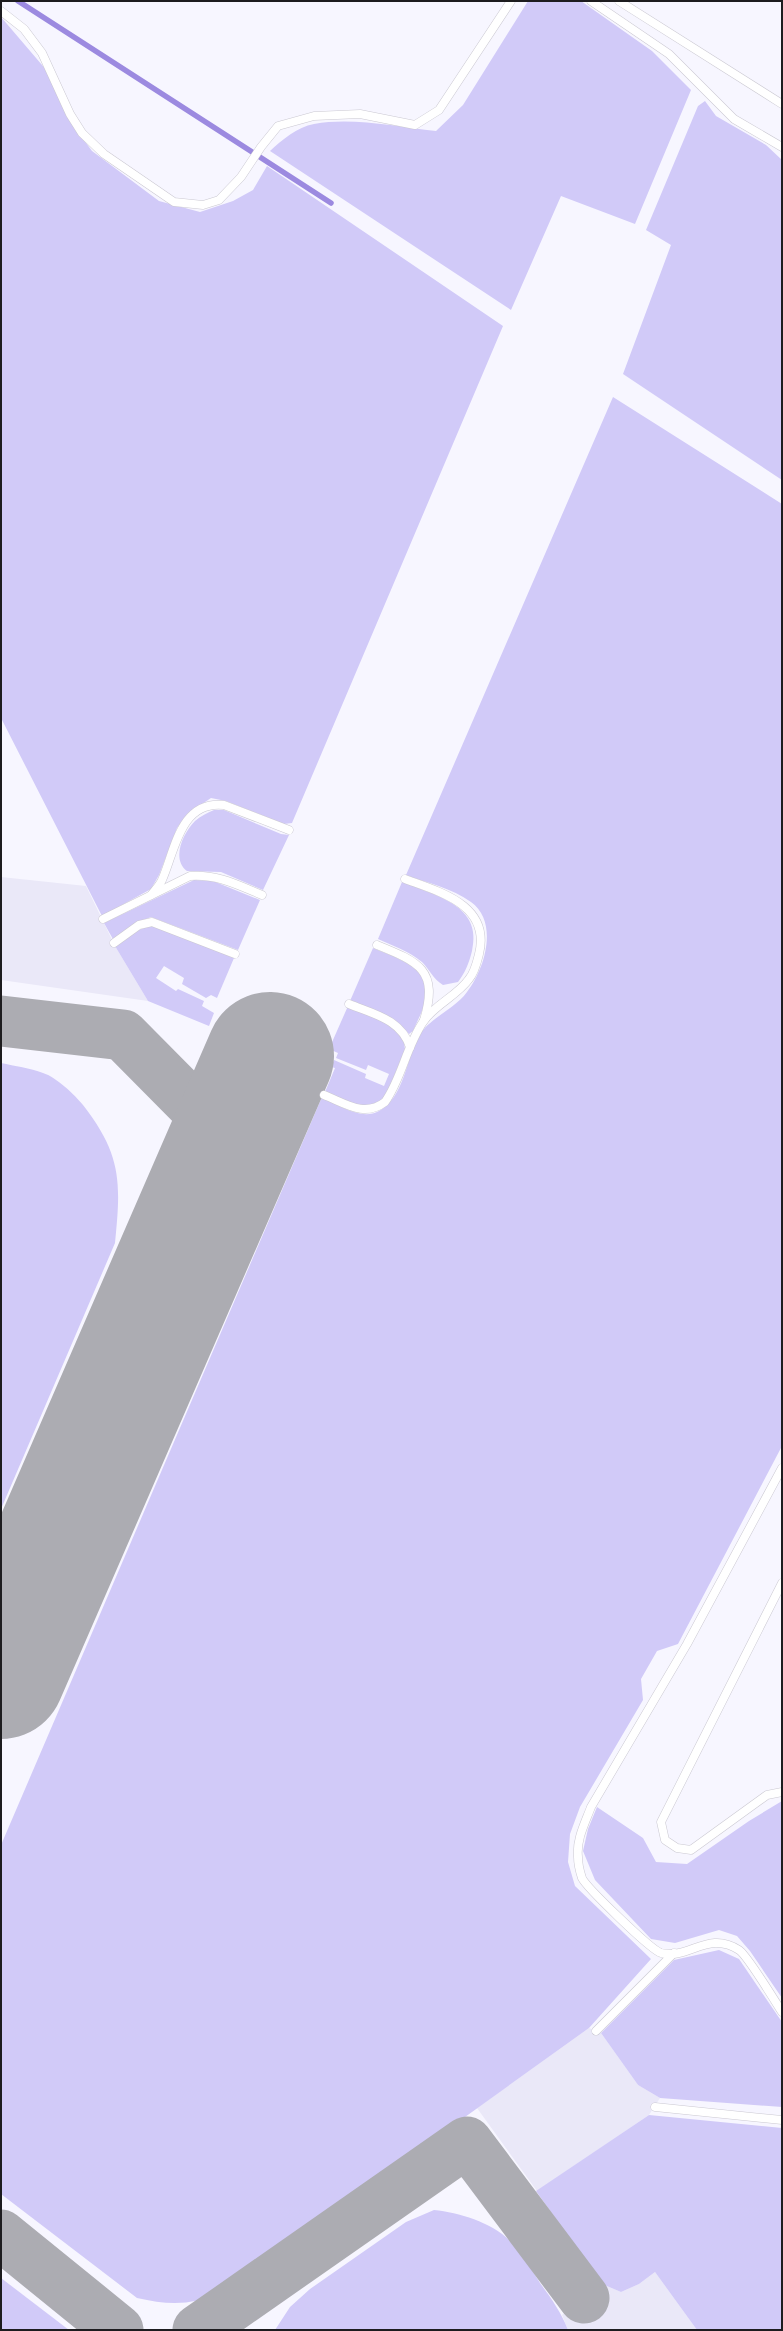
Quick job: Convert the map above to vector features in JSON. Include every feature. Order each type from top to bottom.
[{"type":"lane","points":[[1,10],[24,29],[42,53],[70,114],[82,133],[104,154],[174,202],[203,204],[219,200],[241,177],[261,147],[278,126],[314,116],[360,114],[415,125],[439,110],[511,1]]},
{"type":"lane","points":[[591,1],[669,54],[734,119],[782,147]]},
{"type":"lane","points":[[618,1],[782,104]]},
{"type":"lane","points":[[151,895],[162,881],[180,830],[190,818],[204,808],[214,804],[224,805],[289,830]]},
{"type":"lane","points":[[103,919],[190,876],[206,875],[219,878],[262,895]]},
{"type":"lane","points":[[405,879],[451,896],[466,907],[480,930],[481,945],[476,965],[470,979],[424,1020]]},
{"type":"lane","points":[[114,943],[139,925],[152,922],[235,954]]},
{"type":"lane","points":[[324,1094],[360,1110],[377,1108],[390,1095],[410,1047],[424,1020],[430,1002],[430,988],[427,977],[409,958],[377,945]]},
{"type":"lane","points":[[349,1004],[394,1023],[406,1038],[410,1047]]},
{"type":"lane","points":[[782,1468],[687,1644],[591,1808],[581,1834],[578,1856],[582,1878],[645,1943],[660,1953],[674,1953],[710,1942],[724,1942],[740,1950],[782,2012]]},
{"type":"lane","points":[[782,1582],[661,1822],[665,1840],[677,1848],[691,1850],[767,1795],[782,1792]]},
{"type":"lane","points":[[596,2031],[674,1953]]},
{"type":"lane","points":[[655,2107],[782,2120]]},
{"type":"shaded area","points":[[528,1],[581,1],[652,51],[691,90],[635,224],[561,196],[511,310],[270,151],[285,138],[302,128],[314,124],[329,122],[359,122],[436,131],[463,105]]},
{"type":"shaded area","points":[[1,17],[48,72],[69,120],[92,151],[159,201],[200,212],[233,201],[253,190],[267,166],[503,326],[292,823],[284,824],[226,801],[211,798],[187,814],[177,828],[159,875],[151,889],[102,916],[1,718]]},
{"type":"shaded area","points":[[705,101],[716,116],[766,145],[782,160],[782,480],[623,374],[671,245],[646,230],[698,106]]},
{"type":"shaded area","points":[[613,397],[782,504],[782,1446],[678,1644],[657,1651],[641,1679],[643,1700],[580,1807],[570,1834],[568,1862],[575,1886],[651,1959],[589,2028],[221,2292],[200,2300],[180,2303],[159,2302],[137,2298],[1,2194],[1,1845],[322,1097],[350,1111],[365,1114],[372,1114],[387,1105],[399,1088],[418,1037],[429,1024],[462,998],[479,971],[484,959],[487,933],[485,921],[480,911],[471,902],[456,893],[406,875]]},
{"type":"shaded area","points":[[214,810],[224,810],[281,834],[289,835],[263,890],[221,872],[187,871],[182,866],[179,853],[180,846],[186,832],[195,821]]},
{"type":"shaded area","points":[[1,877],[86,886],[115,946],[148,1001],[1,980]]},
{"type":"shaded area","points":[[194,880],[213,881],[260,900],[238,950],[151,917],[139,922],[114,941],[104,923]]},
{"type":"shaded area","points":[[402,882],[429,892],[454,904],[464,913],[470,923],[474,935],[472,951],[470,960],[458,982],[443,985],[417,958],[378,939]]},
{"type":"shaded area","points":[[152,925],[234,958],[217,998],[211,995],[206,998],[182,984],[184,978],[164,966],[156,978],[176,991],[178,989],[204,1001],[202,1006],[214,1013],[209,1026],[148,1001],[115,946],[139,930]]},
{"type":"shaded area","points":[[373,948],[412,966],[424,981],[427,991],[425,1003],[413,1031],[409,1034],[397,1022],[350,1001]]},
{"type":"shaded area","points":[[348,1006],[392,1025],[403,1038],[405,1049],[386,1096],[379,1102],[370,1106],[360,1106],[325,1092],[335,1068],[331,1067],[334,1060],[366,1074],[365,1078],[384,1086],[389,1074],[368,1065],[366,1070],[336,1058],[338,1053],[329,1049]]},
{"type":"shaded area","points":[[1,1063],[33,1070],[54,1078],[83,1105],[96,1123],[112,1155],[118,1186],[118,1203],[115,1243],[1,1509]]},
{"type":"shaded area","points":[[782,1801],[782,1998],[750,1951],[737,1936],[719,1930],[675,1943],[651,1939],[595,1880],[583,1851],[588,1829],[597,1807],[643,1838],[656,1862],[687,1864],[749,1821]]},
{"type":"shaded area","points":[[719,1950],[739,1959],[782,2022],[782,2107],[660,2098],[638,2085],[601,2033],[674,1960]]},
{"type":"shaded area","points":[[589,2028],[601,2033],[638,2085],[660,2098],[649,2115],[537,2191],[477,2108]]},
{"type":"shaded area","points":[[649,2115],[782,2128],[782,2330],[697,2330],[655,2272],[639,2284],[621,2292],[602,2284],[536,2191]]},
{"type":"shaded area","points":[[434,2210],[444,2211],[477,2220],[506,2237],[518,2249],[556,2305],[568,2330],[275,2330],[290,2307],[310,2289],[406,2222]]},
{"type":"shaded area","points":[[655,2272],[697,2330],[568,2330],[562,2315],[602,2284],[621,2292],[639,2284]]},
{"type":"shaded area","points":[[1,2278],[69,2330],[1,2330]]},
{"type":"waterway","points":[[18,1],[331,203]]},
{"type":"taxiway","points":[[1,1021],[123,1035],[232,1145]]},
{"type":"taxiway","points":[[198,2330],[467,2142],[584,2298]]},
{"type":"taxiway","points":[[1,2235],[118,2330]]},
{"type":"runway","points":[[1,1675],[270,1056]]}]
